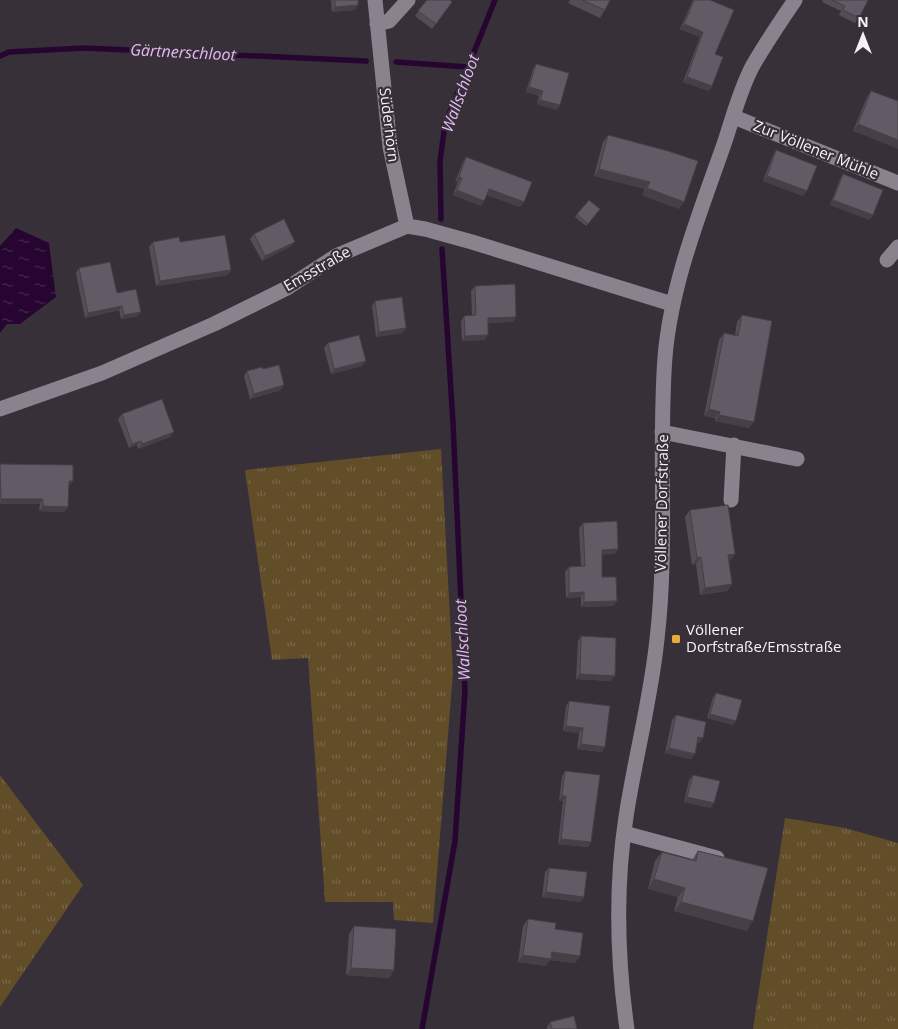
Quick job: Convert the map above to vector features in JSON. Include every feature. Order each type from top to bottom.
[{"type":"street","name":"Süderhörn","points":[[375,0],[390,147],[407,226]]},
{"type":"street","points":[[377,24],[389,21],[408,0]]},
{"type":"street","name":"Völlener Dorfstraße","points":[[627,1029],[618,930],[619,882],[624,833],[658,637],[662,432],[666,350],[672,304],[689,246],[750,70],[795,0]]},
{"type":"street","name":"Zur Völlener Mühle","points":[[734,117],[898,183]]},
{"type":"street","points":[[407,226],[472,242],[672,304]]},
{"type":"street","name":"Emsstraße","points":[[0,409],[102,372],[214,324],[287,288],[336,256],[407,226]]},
{"type":"street","points":[[887,260],[898,248]]},
{"type":"street","points":[[662,432],[797,459]]},
{"type":"street","points":[[731,500],[734,445]]},
{"type":"street","points":[[624,833],[732,862]]},
{"type":"green space","points":[[441,449],[453,673],[433,923],[394,920],[393,902],[325,902],[308,658],[272,660],[245,470]]},
{"type":"green space","points":[[0,775],[83,885],[0,1007]]},
{"type":"green space","points":[[785,818],[845,828],[898,843],[898,1029],[753,1029]]},
{"type":"water","points":[[16,228],[49,243],[56,297],[20,324],[7,324],[0,333],[0,246]]},
{"type":"building","points":[[335,0],[358,0],[358,5],[335,7]]},
{"type":"building","points":[[427,0],[450,0],[452,2],[436,24],[418,11]]},
{"type":"building","points":[[582,0],[610,0],[605,10]]},
{"type":"building","points":[[694,0],[710,0],[734,10],[715,54],[723,57],[712,86],[687,77],[703,32],[684,24]]},
{"type":"building","points":[[832,0],[868,0],[859,18],[843,10],[845,6]]},
{"type":"building","points":[[536,64],[569,73],[560,105],[540,100],[543,91],[529,87]]},
{"type":"building","points":[[871,91],[898,101],[898,140],[858,124]]},
{"type":"building","points":[[608,135],[698,161],[684,202],[647,188],[650,182],[599,169]]},
{"type":"building","points":[[776,150],[817,166],[807,191],[767,176]]},
{"type":"building","points":[[466,157],[532,182],[524,202],[489,189],[484,201],[457,190],[462,178],[459,177]]},
{"type":"building","points":[[843,174],[883,190],[873,215],[833,200]]},
{"type":"building","points":[[589,200],[600,209],[588,224],[577,214]]},
{"type":"building","points":[[284,219],[295,242],[265,256],[254,234]]},
{"type":"building","points":[[225,235],[231,270],[160,281],[153,242],[179,237],[180,242]]},
{"type":"building","points":[[110,262],[117,293],[136,289],[141,312],[124,315],[122,306],[88,313],[79,268]]},
{"type":"building","points":[[515,284],[516,317],[488,318],[488,335],[465,336],[464,316],[476,315],[475,286]]},
{"type":"building","points":[[402,297],[406,328],[379,332],[375,301]]},
{"type":"building","points":[[742,315],[772,321],[754,422],[719,415],[720,412],[709,409],[724,333],[738,336]]},
{"type":"building","points":[[359,335],[366,361],[334,369],[328,343]]},
{"type":"building","points":[[279,365],[284,385],[254,394],[247,371]]},
{"type":"building","points":[[162,399],[174,432],[142,444],[141,441],[132,444],[122,414]]},
{"type":"building","points":[[0,464],[73,465],[73,481],[69,481],[68,507],[43,506],[43,499],[1,499]]},
{"type":"building","points":[[728,505],[735,554],[728,555],[732,584],[705,588],[701,557],[697,558],[690,510]]},
{"type":"building","points":[[617,521],[618,549],[602,550],[602,577],[616,577],[617,601],[584,602],[584,592],[569,593],[569,567],[585,566],[583,523]]},
{"type":"building","points":[[581,636],[616,638],[615,676],[580,674]]},
{"type":"building","points":[[716,693],[742,700],[736,721],[710,714]]},
{"type":"building","points":[[569,701],[610,706],[605,747],[581,744],[583,728],[566,726]]},
{"type":"building","points":[[676,715],[706,722],[703,738],[698,737],[695,754],[669,748]]},
{"type":"building","points":[[565,771],[600,775],[591,842],[561,839],[566,796],[562,796]]},
{"type":"building","points":[[693,775],[720,781],[714,803],[687,797]]},
{"type":"building","points":[[698,851],[768,868],[753,921],[681,902],[685,888],[654,879],[662,852],[696,861]]},
{"type":"building","points":[[549,868],[587,872],[584,897],[546,892]]},
{"type":"building","points":[[528,919],[556,923],[555,929],[583,933],[580,956],[552,952],[551,959],[523,955]]},
{"type":"building","points":[[354,926],[396,929],[394,970],[351,968]]},
{"type":"building","points":[[574,1016],[577,1029],[552,1029],[550,1022]]},
{"type":"waterway","name":"Wallschloot","points":[[441,219],[440,161],[445,124],[495,0]]},
{"type":"waterway","name":"Gärtnerschloot","points":[[0,56],[9,52],[85,48],[366,61]]},
{"type":"waterway","name":"Gärtnerschloot","points":[[396,62],[468,67]]},
{"type":"waterway","name":"Wallschloot","points":[[422,1029],[455,841],[465,690],[453,423],[442,249]]},
{"type":"place","name":"Völlener Dorfstraße/Emsstraße","points":[[676,639]]}]
